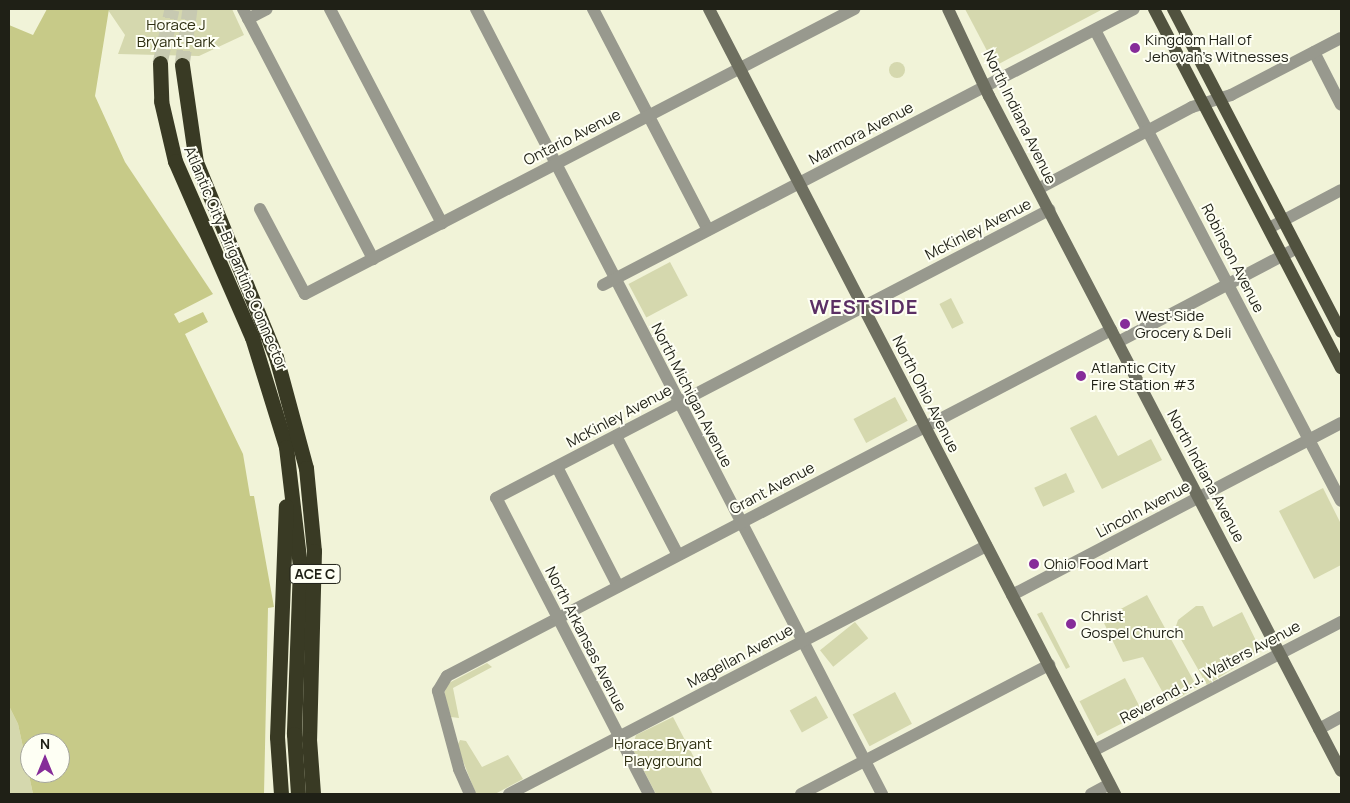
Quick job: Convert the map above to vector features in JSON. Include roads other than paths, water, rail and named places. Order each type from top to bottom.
[{"type":"highway","name":"Atlantic City–Brigantine Connector","points":[[160,63],[161,102],[175,161],[252,338],[276,407],[293,484],[299,554],[294,734],[298,794]]},
{"type":"highway","name":"Atlantic City–Brigantine Connector","points":[[182,65],[196,162],[276,357],[306,468],[314,551],[309,739],[313,794]]},
{"type":"highway","points":[[276,407],[287,518],[278,755],[281,794]]},
{"type":"main road","points":[[1154,9],[1283,256],[1337,348],[1341,368]]},
{"type":"main road","points":[[1173,9],[1341,332]]},
{"type":"street","points":[[267,9],[246,14],[373,259]]},
{"type":"street","points":[[330,9],[442,223]]},
{"type":"street","name":"North Michigan Avenue","points":[[476,9],[557,163],[740,523],[882,794]]},
{"type":"street","points":[[593,9],[708,230]]},
{"type":"street","name":"North Ohio Avenue","points":[[709,9],[1113,789]]},
{"type":"street","name":"Ontario Avenue","points":[[260,209],[305,294],[854,9]]},
{"type":"street","name":"North Indiana Avenue","points":[[948,9],[1038,189],[1341,771]]},
{"type":"street","name":"Marmora Avenue","points":[[603,285],[1134,9]]},
{"type":"street","name":"Robinson Avenue","points":[[1095,30],[1341,501]]},
{"type":"street","name":"McKinley Avenue","points":[[1038,189],[1148,131],[1203,104],[1219,99],[1341,38]]},
{"type":"street","points":[[1314,52],[1341,105]]},
{"type":"street","points":[[1269,228],[1341,190]]},
{"type":"street","name":"McKinley Avenue","points":[[496,498],[1049,210]]},
{"type":"street","points":[[1118,342],[1297,248]]},
{"type":"street","name":"Grant Avenue","points":[[470,794],[459,769],[438,691],[447,676],[1111,330]]},
{"type":"street","name":"Lincoln Avenue","points":[[1012,595],[1341,423]]},
{"type":"street","points":[[616,436],[678,555]]},
{"type":"street","points":[[557,467],[618,586]]},
{"type":"street","name":"North Arkansas Avenue","points":[[496,498],[649,794]]},
{"type":"street","name":"Magellan Avenue","points":[[509,794],[986,546]]},
{"type":"street","name":"Reverend J. J. Walters Avenue","points":[[1093,751],[1341,622]]},
{"type":"street","points":[[800,794],[1048,666]]},
{"type":"street","points":[[1319,729],[1341,717]]},
{"type":"street","points":[[1091,794],[1113,789]]},
{"type":"tunnel","points":[[160,63],[172,9]]},
{"type":"tunnel","points":[[182,65],[190,9]]},
{"type":"place","name":"Kingdom Hall of Jehovah's Witnesses","points":[[1135,48]]},
{"type":"place","name":"West Side Grocery & Deli","points":[[1125,324]]},
{"type":"place","name":"Atlantic City Fire Station #3","points":[[1081,376]]},
{"type":"place","name":"Ohio Food Mart","points":[[1034,564]]},
{"type":"place","name":"Christ Gospel Church","points":[[1071,624]]},
{"type":"district","name":"WESTSIDE","points":[[864,306]]},
{"type":"park label","name":"Horace J Bryant Park","points":[[176,32]]},
{"type":"park label","name":"Horace Bryant Playground","points":[[663,752]]}]
